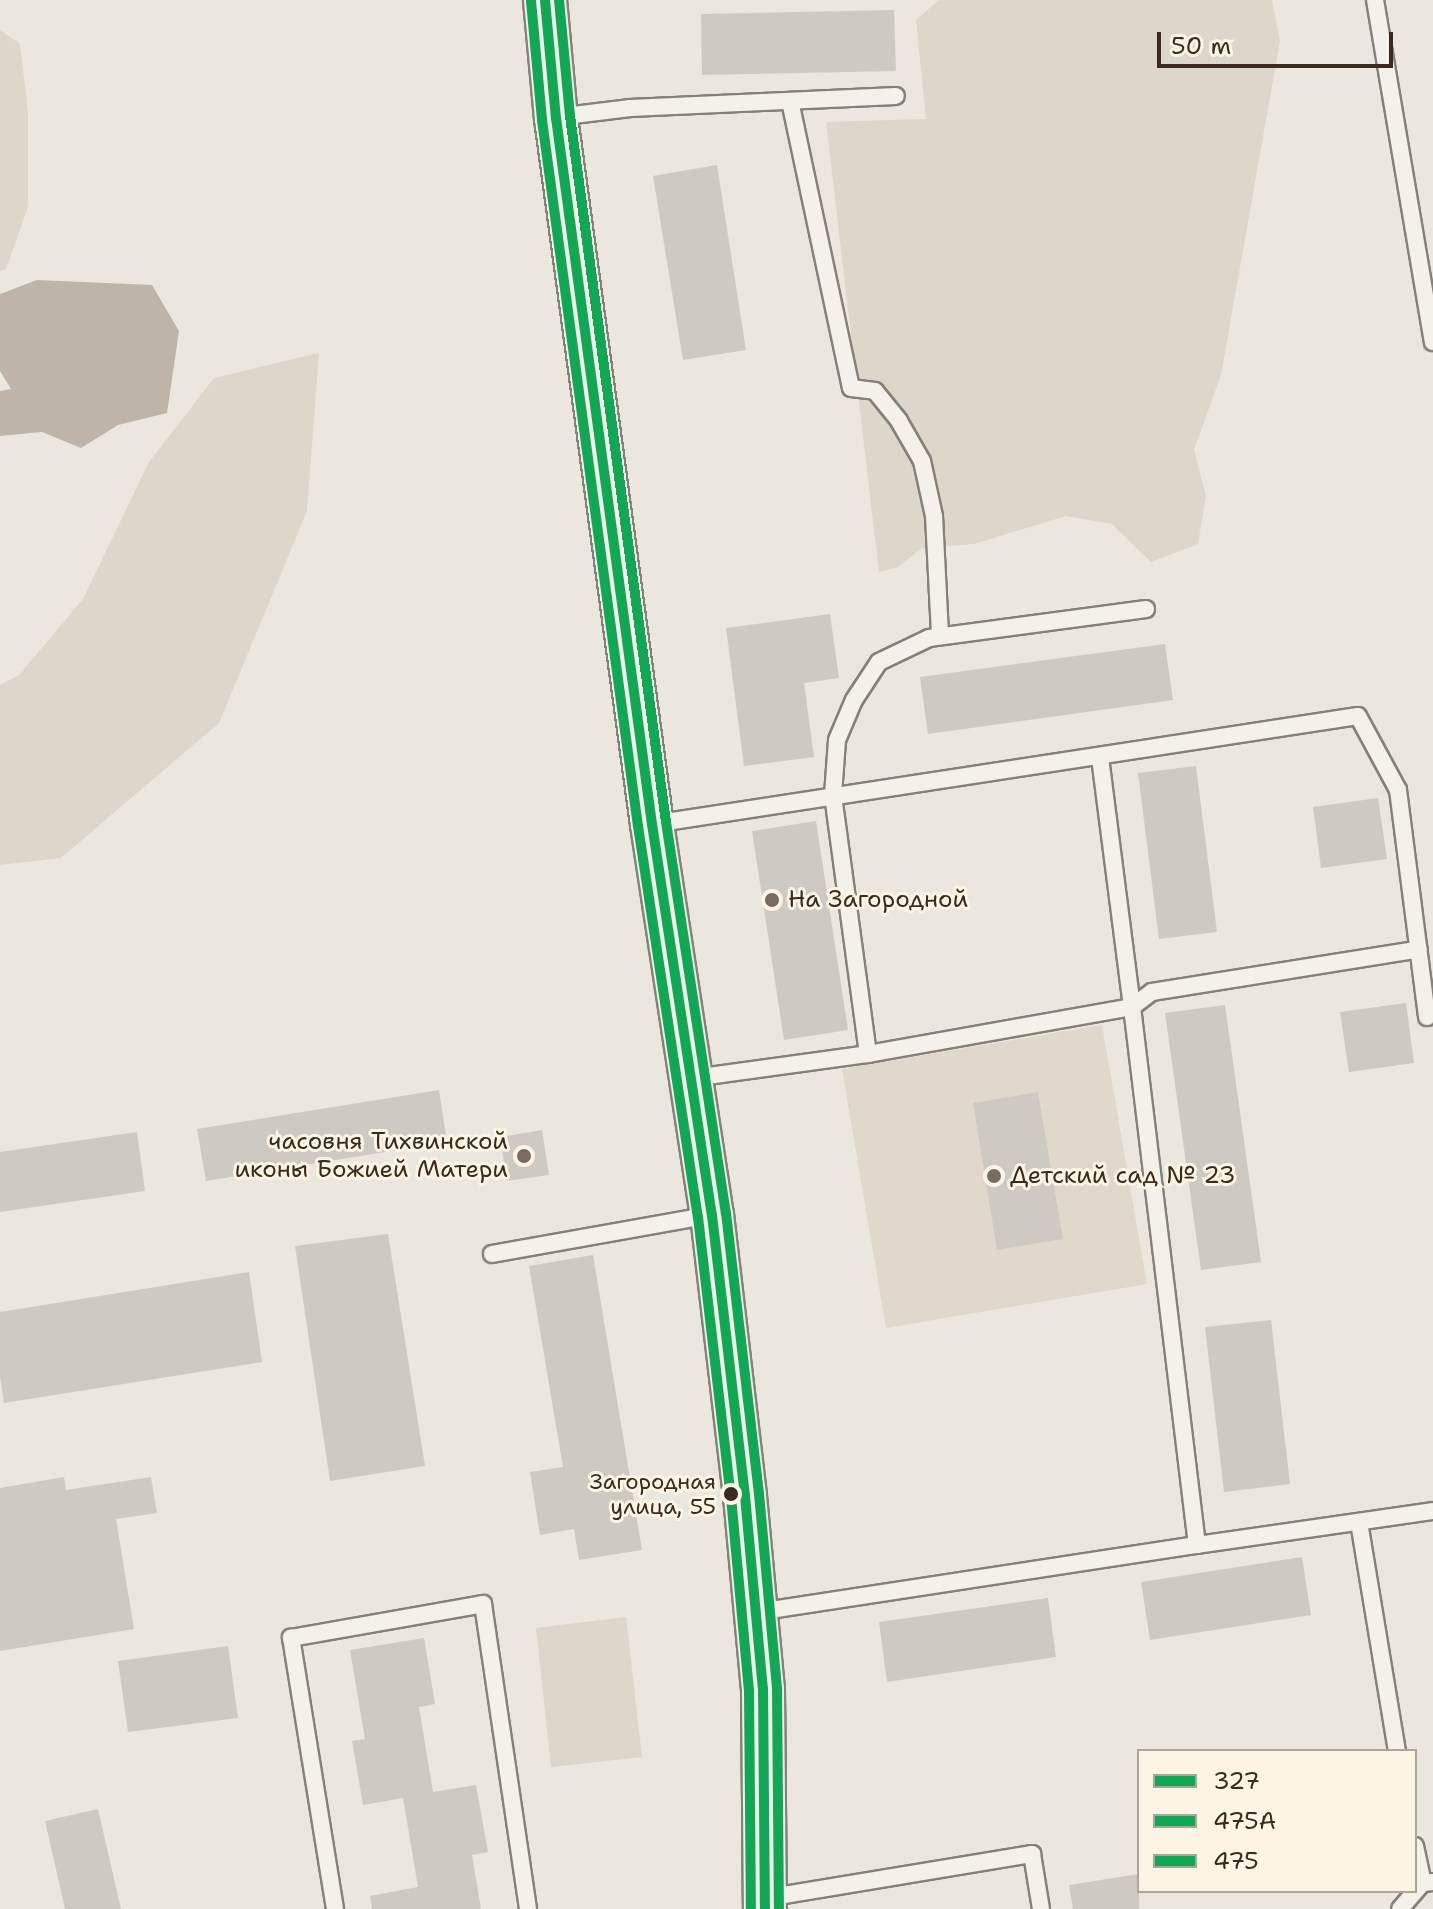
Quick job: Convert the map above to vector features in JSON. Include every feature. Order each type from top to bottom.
[{"type":"main road","points":[[545,0],[556,118],[652,824],[712,1215],[758,1612],[764,1735],[765,1904]]},
{"type":"lane","points":[[1375,0],[1433,342]]},
{"type":"lane","points":[[556,118],[630,108],[896,96]]},
{"type":"lane","points":[[790,101],[851,388],[875,391],[899,421],[922,461],[934,516],[940,636]]},
{"type":"lane","points":[[868,1054],[833,795],[837,740],[854,700],[879,662],[940,636],[1146,609]]},
{"type":"lane","points":[[652,824],[1358,716],[1398,790],[1427,1017]]},
{"type":"lane","points":[[1100,756],[1197,1545]]},
{"type":"lane","points":[[692,1079],[868,1054],[1132,1007],[1152,992],[1419,949]]},
{"type":"lane","points":[[492,1254],[712,1215]]},
{"type":"lane","points":[[758,1612],[1433,1511]]},
{"type":"lane","points":[[1359,1522],[1397,1749]]},
{"type":"lane","points":[[335,1909],[291,1638],[483,1604],[528,1909]]},
{"type":"lane","points":[[1400,1909],[1428,1883],[1417,1852]]},
{"type":"lane","points":[[765,1904],[1032,1854],[1041,1909]]},
{"type":"shaded area","points":[[939,0],[1272,0],[1280,41],[1221,375],[1194,450],[1206,496],[1198,544],[1151,562],[1112,524],[1066,516],[974,544],[922,548],[898,567],[879,572],[826,122],[926,119],[916,20]]},
{"type":"shaded area","points":[[0,30],[20,44],[28,112],[28,207],[6,269],[0,271]]},
{"type":"shaded area","points":[[37,280],[152,285],[179,331],[167,413],[118,425],[81,448],[42,432],[0,436],[0,391],[11,389],[0,371],[0,294]]},
{"type":"shaded area","points":[[319,353],[307,511],[219,723],[61,858],[0,865],[0,685],[19,675],[83,599],[149,462],[214,378]]},
{"type":"shaded area","name":"Детский сад № 23","points":[[1102,1025],[1147,1284],[886,1328],[842,1069]]},
{"type":"shaded area","points":[[626,1617],[642,1757],[551,1767],[536,1628]]},
{"type":"building","points":[[894,10],[896,71],[702,75],[701,14]]},
{"type":"building","points":[[717,165],[746,350],[683,360],[653,176]]},
{"type":"building","points":[[830,614],[839,678],[804,683],[814,757],[744,766],[726,628]]},
{"type":"building","points":[[1165,644],[1173,700],[928,734],[920,677]]},
{"type":"building","points":[[1196,766],[1217,932],[1159,939],[1138,773]]},
{"type":"building","points":[[1378,798],[1387,859],[1321,868],[1313,807]]},
{"type":"building","points":[[816,821],[848,1030],[784,1040],[752,831]]},
{"type":"building","points":[[1406,1003],[1414,1063],[1349,1072],[1340,1012]]},
{"type":"building","points":[[1225,1005],[1261,1262],[1201,1270],[1165,1013]]},
{"type":"building","points":[[439,1090],[447,1142],[206,1181],[197,1129]]},
{"type":"building","points":[[1038,1092],[1063,1239],[997,1250],[973,1103]]},
{"type":"building","name":"часовня Тихвинской иконы Божией Матери","points":[[542,1130],[549,1175],[507,1181],[500,1137]]},
{"type":"building","points":[[137,1132],[145,1191],[0,1212],[0,1152]]},
{"type":"building","points":[[388,1234],[425,1466],[330,1481],[295,1246]]},
{"type":"building","points":[[593,1255],[642,1550],[579,1560],[574,1529],[540,1535],[530,1472],[563,1467],[529,1266]]},
{"type":"building","points":[[249,1272],[262,1362],[4,1403],[0,1376],[0,1312]]},
{"type":"building","points":[[1271,1320],[1290,1484],[1224,1492],[1205,1327]]},
{"type":"building","points":[[64,1477],[66,1490],[151,1477],[157,1513],[116,1519],[134,1629],[0,1651],[0,1488]]},
{"type":"building","points":[[1302,1557],[1311,1615],[1150,1640],[1141,1582]]},
{"type":"building","points":[[1048,1598],[1056,1657],[887,1682],[879,1622]]},
{"type":"building","points":[[424,1638],[435,1704],[419,1707],[433,1792],[476,1785],[488,1852],[472,1855],[481,1909],[372,1909],[370,1896],[418,1887],[403,1798],[363,1805],[352,1741],[365,1739],[350,1650]]},
{"type":"building","points":[[228,1646],[238,1718],[128,1732],[118,1661]]},
{"type":"building","points":[[98,1809],[121,1909],[65,1909],[45,1821]]},
{"type":"building","points":[[1137,1874],[1139,1909],[1073,1909],[1069,1885]]},
{"type":"transit line","name":"327","points":[[545,0],[556,118],[652,824],[712,1215],[745,1496],[763,1689],[765,1909]]},
{"type":"transit line","name":"475","points":[[559,0],[570,116],[666,822],[726,1213],[759,1494],[777,1689],[779,1909]]},
{"type":"transit line","name":"475А","points":[[531,1],[542,120],[638,826],[698,1217],[731,1497],[749,1690],[751,1909]]},
{"type":"place","name":"На Загородной","points":[[772,900]]},
{"type":"place","name":"часовня Тихвинской иконы Божией Матери","points":[[524,1156]]},
{"type":"place","name":"Детский сад № 23","points":[[994,1176]]},
{"type":"place","name":"Загородная улица, 55","points":[[731,1494]]}]
